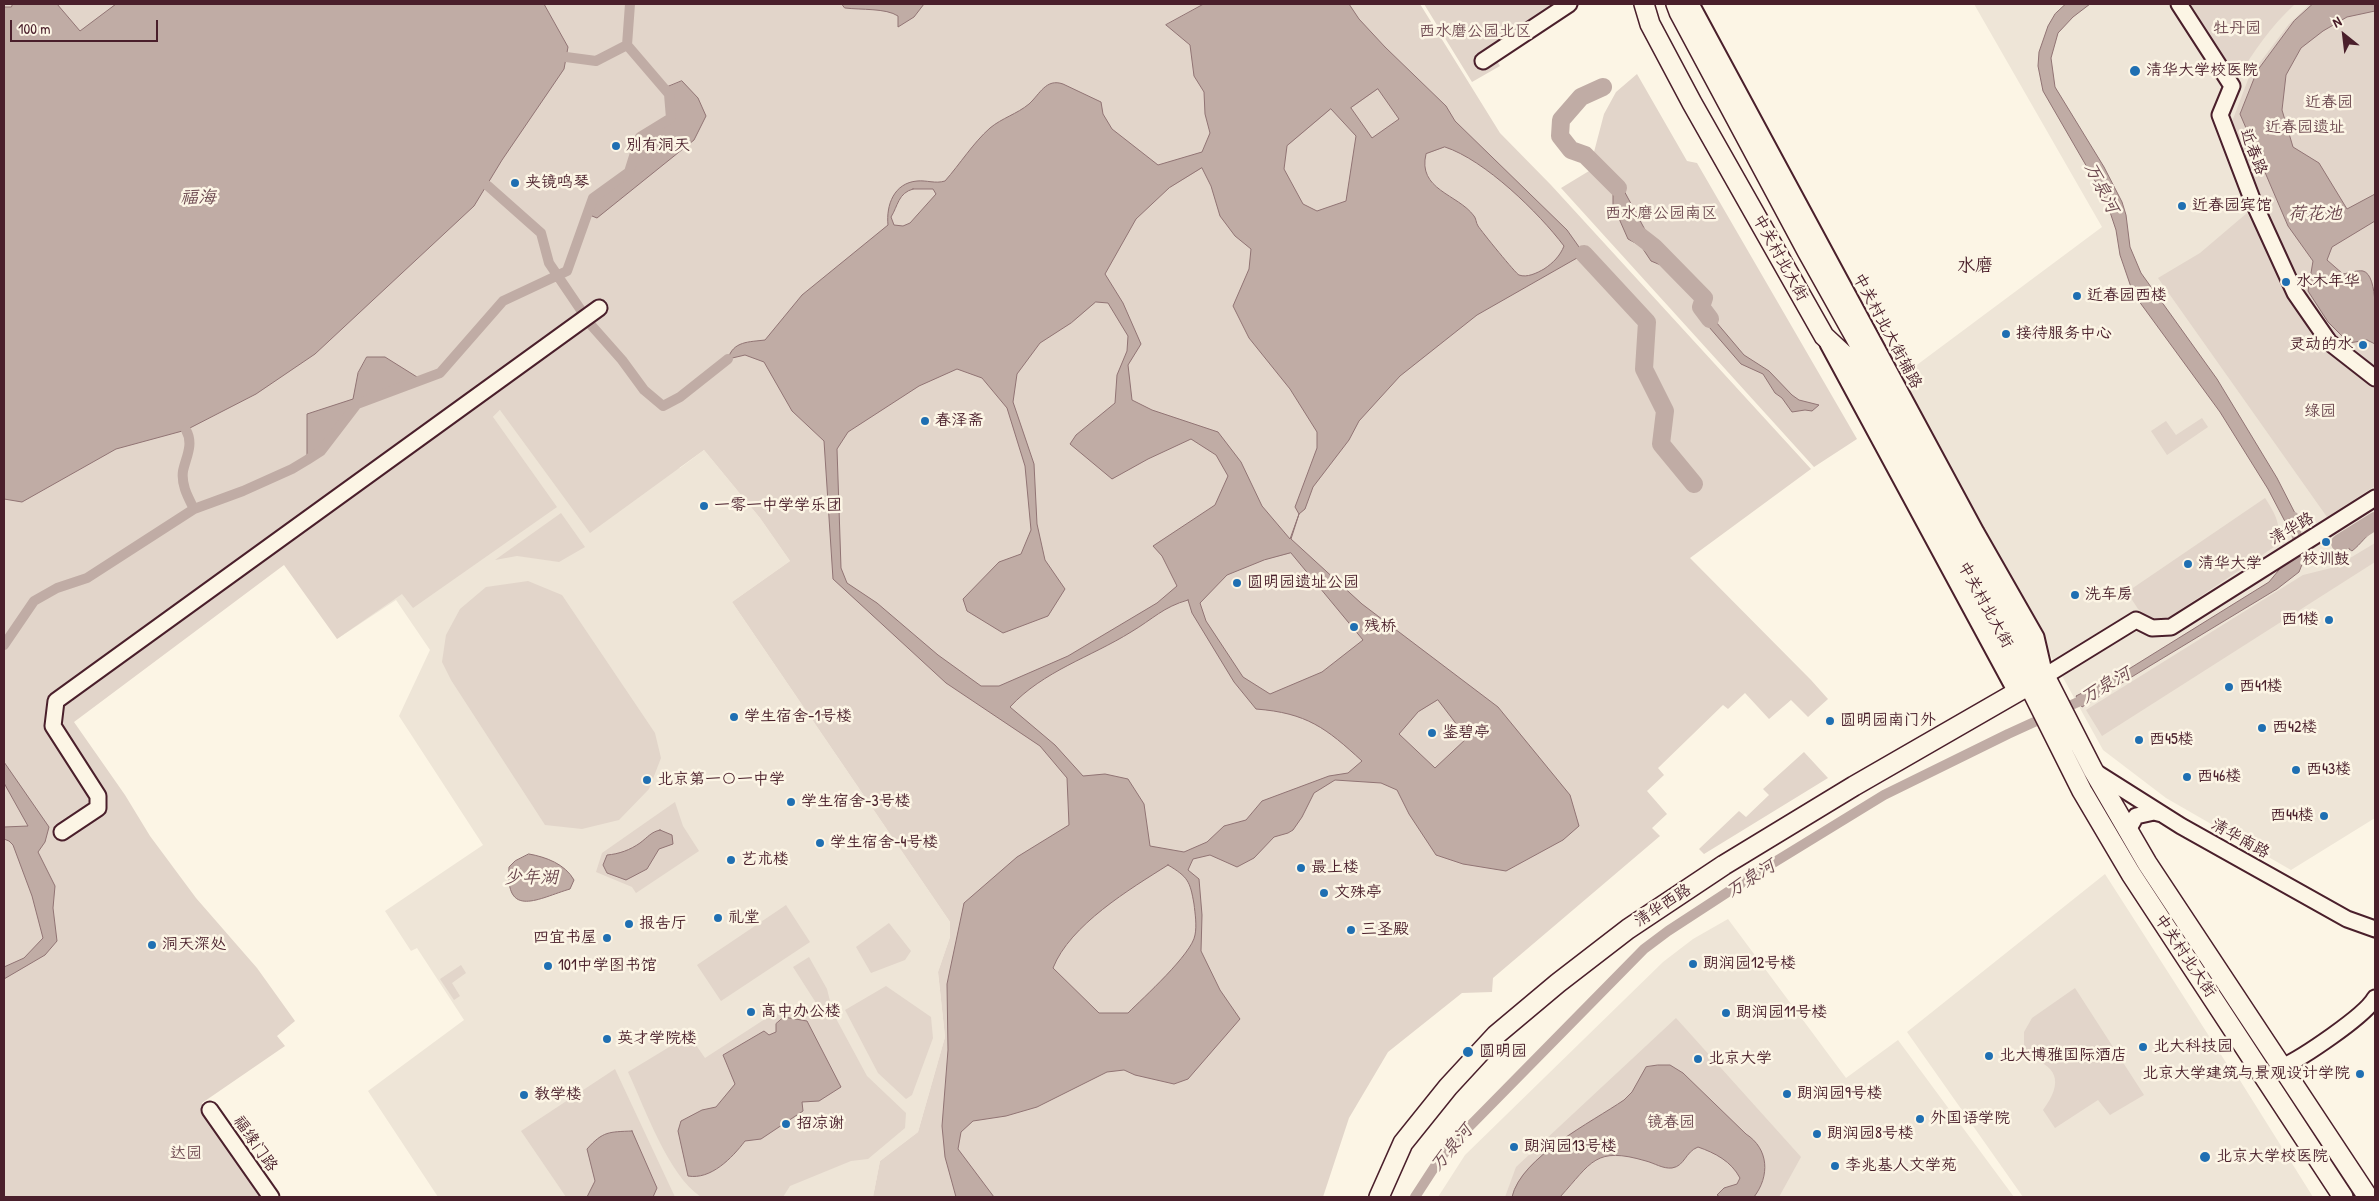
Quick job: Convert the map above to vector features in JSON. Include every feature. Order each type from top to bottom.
[{"type":"main road","name":"中关村北大街","points":[[1644,4],[1650,24],[1688,96],[1824,336],[1854,364],[2030,685],[2048,704],[2062,730],[2093,770],[2147,864],[2368,1197]]},
{"type":"main road","name":"中关村北大街","points":[[1676,4],[1678,12],[1807,251],[2030,685]]},
{"type":"main road","points":[[1947,536],[1951,571]]},
{"type":"main road","name":"清华西路","points":[[1379,1197],[1403,1143],[1448,1087],[1496,1035],[1558,983],[1628,929],[1724,865],[1854,786],[2030,685]]},
{"type":"main road","name":"中关村北大街","points":[[2062,730],[2082,791],[2131,874],[2343,1197]]},
{"type":"street","points":[[1483,61],[1568,4]]},
{"type":"street","name":"中关村北大街辅路","points":[[1691,4],[1976,532],[2036,637],[2030,685]]},
{"type":"street","name":"近春路","points":[[2179,4],[2232,86],[2220,116],[2252,199],[2295,294],[2329,342],[2375,378]]},
{"type":"street","points":[[62,832],[98,808],[98,796],[53,726],[56,701],[598,308]]},
{"type":"street","points":[[1824,336],[1951,571],[2030,685]]},
{"type":"street","name":"清华路","points":[[2030,685],[2136,620],[2152,628],[2171,626],[2375,498]]},
{"type":"street","name":"清华南路","points":[[2093,770],[2164,815],[2347,919],[2375,929]]},
{"type":"street","points":[[2128,830],[2128,826],[2136,816],[2154,812],[2164,815]]},
{"type":"street","points":[[2282,1067],[2301,1058],[2366,1010],[2375,998]]},
{"type":"street","name":"福缘门路","points":[[210,1110],[271,1197]]},
{"type":"shaded area","name":"清华大学","points":[[1974,4],[2375,4],[2375,818],[2291,870],[2166,798],[2103,750],[1898,379],[2102,227]]},
{"type":"shaded area","name":"北京第一〇一中学","points":[[500,410],[680,468],[704,450],[760,518],[790,561],[732,602],[950,922],[950,937],[938,972],[945,1037],[918,1132],[880,1161],[873,1197],[438,1197],[368,1091],[464,1020],[417,948],[411,951],[385,911],[483,845],[399,716],[430,650],[396,600],[337,639],[493,417]]},
{"type":"shaded area","points":[[2105,874],[2234,1075],[2236,1074],[2313,1197],[2023,1197],[1907,1032]]},
{"type":"shaded area","name":"北京大学","points":[[1728,919],[1846,1078],[1898,1040],[2014,1197],[1438,1197],[1465,1155],[1663,962],[1693,939]]},
{"type":"green space","name":"圆明园遗址公园","points":[[4,4],[1420,4],[1500,133],[1551,185],[1811,469],[1690,558],[1828,699],[1808,717],[1791,700],[1769,719],[1745,693],[1728,709],[1723,705],[1658,768],[1664,775],[1647,791],[1667,814],[1652,828],[1660,836],[1493,978],[1492,992],[1462,993],[1388,1052],[1349,1118],[1323,1197],[873,1197],[880,1161],[918,1132],[945,1037],[938,972],[950,937],[950,922],[732,602],[790,561],[760,518],[704,450],[590,533],[500,410],[493,417],[557,507],[413,608],[402,594],[337,639],[284,565],[74,722],[125,795],[150,836],[196,898],[257,968],[295,1021],[277,1036],[285,1046],[202,1103],[269,1197],[4,1197]]},
{"type":"green space","name":"西水磨公园北区","points":[[1424,4],[1581,4],[1494,55],[1500,66],[1472,82]]},
{"type":"green space","name":"牡丹园","points":[[2190,4],[2295,4],[2263,39],[2237,79]]},
{"type":"green space","name":"近春园遗址","points":[[2310,4],[2375,4],[2375,373],[2360,361],[2311,313],[2257,197],[2230,127],[2249,77],[2289,24]]},
{"type":"green space","name":"西水磨公园南区","points":[[1637,74],[1687,161],[1697,163],[1857,439],[1814,467],[1561,188],[1589,171],[1604,114],[1616,92]]},
{"type":"green space","name":"绿园","points":[[2247,213],[2288,292],[2375,385],[2375,486],[2327,517],[2158,278],[2200,253]]},
{"type":"green space","points":[[2202,418],[2208,427],[2167,455],[2151,431],[2166,421],[2176,435]]},
{"type":"green space","points":[[2265,498],[2277,521],[2279,532],[2277,545],[2168,618],[2151,619],[2138,609],[2127,592]]},
{"type":"green space","points":[[561,513],[585,547],[559,562],[517,556],[495,560]]},
{"type":"green space","points":[[2375,543],[2375,562],[2102,736],[2086,710],[2303,575],[2335,567]]},
{"type":"green space","points":[[528,581],[562,595],[655,733],[661,758],[649,789],[619,820],[582,829],[545,825],[451,680],[442,662],[446,635],[460,609],[486,587]]},
{"type":"green space","points":[[1804,752],[1828,778],[1704,854],[1699,849],[1739,811],[1746,817],[1769,795],[1763,789]]},
{"type":"green space","points":[[675,802],[683,826],[699,851],[636,893],[632,887],[596,872],[602,853]]},
{"type":"green space","points":[[786,905],[810,942],[721,1001],[697,965]]},
{"type":"green space","points":[[889,923],[911,951],[905,960],[871,973],[856,947]]},
{"type":"green space","points":[[809,957],[827,989],[833,1013],[867,1076],[906,1113],[905,1128],[868,1159],[851,1161],[790,1186],[783,1197],[701,1197],[689,1187],[678,1173],[658,1140],[628,1072],[689,1035],[705,1058],[782,1008],[787,1015],[797,1008],[802,1016],[818,1006],[793,967]]},
{"type":"green space","points":[[461,965],[466,973],[452,983],[460,996],[454,1000],[440,979]]},
{"type":"green space","points":[[886,986],[931,1017],[933,1038],[912,1095],[906,1099],[878,1073],[845,1010]]},
{"type":"green space","points":[[2075,988],[2144,1095],[2110,1115],[2098,1100],[2055,1128],[2043,1110],[2054,1091],[2054,1076],[2044,1064],[2024,1057],[2024,1032],[2032,1018]]},
{"type":"green space","name":"镜春园","points":[[1676,1018],[1801,1157],[1779,1197],[1505,1197],[1516,1167]]},
{"type":"green space","points":[[615,1069],[675,1197],[566,1197],[521,1131]]},
{"type":"water","name":"福海","points":[[13,4],[57,4],[80,31],[116,4],[544,4],[568,47],[564,69],[502,160],[474,206],[315,354],[256,394],[186,430],[116,449],[22,502],[4,499],[4,7],[11,7]]},
{"type":"water","points":[[842,4],[924,4],[914,17],[898,27],[898,16],[893,13],[880,10],[845,8]]},
{"type":"water","points":[[1204,4],[1349,4],[1359,19],[1385,47],[1446,106],[1455,121],[1567,230],[1584,254],[1477,315],[1400,376],[1359,421],[1349,440],[1313,487],[1305,509],[1299,514],[1291,539],[1362,604],[1498,707],[1570,795],[1579,826],[1563,840],[1506,871],[1463,864],[1436,855],[1409,814],[1397,790],[1381,783],[1335,780],[1314,793],[1293,830],[1274,837],[1254,858],[1237,867],[1210,855],[1193,859],[1188,870],[1199,879],[1202,915],[1201,951],[1220,990],[1240,1019],[1188,1079],[1174,1084],[1135,1075],[1124,1070],[1107,1072],[1037,1107],[1006,1116],[973,1121],[961,1132],[958,1149],[994,1197],[956,1197],[945,1157],[942,1126],[948,1050],[947,984],[964,903],[1017,857],[1069,825],[1067,778],[1040,746],[946,683],[833,579],[824,441],[792,411],[764,362],[745,355],[728,359],[730,353],[738,346],[748,342],[765,340],[802,295],[888,225],[890,203],[893,196],[902,186],[917,181],[945,181],[990,128],[1029,104],[1044,88],[1052,83],[1063,84],[1101,102],[1103,114],[1112,129],[1158,165],[1202,152],[1210,133],[1205,114],[1204,92],[1194,76],[1190,45],[1166,25]],"holes":[[[1378,89],[1399,119],[1372,138],[1351,108]],[[1331,109],[1356,136],[1346,201],[1317,211],[1303,204],[1284,169],[1287,146]],[[1445,147],[1461,154],[1494,175],[1526,204],[1564,246],[1562,250],[1556,259],[1544,269],[1529,275],[1519,275],[1477,225],[1474,216],[1467,208],[1433,184],[1427,176],[1425,166],[1426,154]],[[1202,168],[1211,186],[1220,216],[1235,236],[1251,249],[1249,269],[1233,306],[1249,338],[1290,389],[1317,432],[1317,448],[1295,507],[1299,514],[1290,539],[1262,506],[1241,462],[1218,432],[1152,410],[1132,400],[1128,365],[1141,344],[1123,303],[1105,274],[1136,219],[1169,188]],[[913,189],[933,189],[936,194],[910,223],[903,226],[894,225],[891,217],[904,194]],[[1096,302],[1108,303],[1128,336],[1127,351],[1117,375],[1115,403],[1076,435],[1070,444],[1112,479],[1148,459],[1191,439],[1216,455],[1228,476],[1215,505],[1153,546],[1162,556],[1177,586],[1157,603],[1068,656],[999,686],[981,686],[938,655],[877,603],[847,583],[841,568],[837,449],[848,432],[919,386],[957,369],[982,378],[1007,408],[1025,466],[1031,530],[1021,554],[999,562],[963,599],[967,611],[1003,633],[1048,616],[1065,589],[1045,560],[1037,524],[1034,464],[1013,402],[1017,374],[1040,343],[1071,323]],[[1291,553],[1363,640],[1322,672],[1270,694],[1243,677],[1206,621],[1200,603],[1227,575],[1264,560]],[[1188,600],[1192,613],[1234,682],[1256,709],[1289,714],[1315,724],[1362,761],[1348,773],[1329,776],[1262,801],[1246,820],[1224,826],[1207,842],[1184,852],[1150,846],[1144,804],[1128,779],[1105,774],[1083,776],[1055,745],[1010,707],[1023,694],[1052,674],[1116,641],[1172,606]],[[1438,700],[1467,738],[1435,768],[1399,734],[1418,712]],[[1168,865],[1180,873],[1189,885],[1195,911],[1195,935],[1192,943],[1176,964],[1128,1013],[1099,1013],[1053,968],[1061,952],[1073,937],[1119,897]]]},
{"type":"water","points":[[2066,4],[2090,4],[2073,17],[2058,33],[2051,58],[2055,87],[2104,167],[2122,202],[2126,215],[2130,247],[2141,273],[2217,379],[2277,478],[2299,521],[2300,529],[2291,533],[2268,489],[2220,412],[2133,293],[2120,255],[2116,230],[2106,200],[2043,91],[2038,66],[2039,52],[2048,26],[2055,14]]},
{"type":"water","name":"荷花池","points":[[2313,4],[2375,4],[2375,11],[2347,17],[2323,31],[2301,48],[2286,75],[2282,110],[2293,147],[2319,163],[2347,209],[2375,194],[2375,221],[2332,247],[2327,260],[2343,274],[2363,271],[2372,282],[2375,303],[2375,344],[2367,340],[2349,343],[2328,322],[2308,291],[2313,261],[2288,226],[2240,114],[2257,71],[2294,21]]},
{"type":"water","points":[[682,81],[698,98],[706,116],[694,140],[597,218],[587,214],[593,198],[629,172],[640,137],[671,118],[669,94],[665,88]]},
{"type":"water","points":[[1603,169],[1622,187],[1657,252],[1669,257],[1706,300],[1705,309],[1744,355],[1769,371],[1799,400],[1819,405],[1812,411],[1792,412],[1782,398],[1775,393],[1763,374],[1741,364],[1696,312],[1696,298],[1676,273],[1668,271],[1663,266],[1651,261],[1641,246],[1628,239],[1613,205],[1613,193],[1600,174]]},
{"type":"water","points":[[367,357],[385,357],[417,377],[418,381],[357,404],[321,451],[307,460],[307,414],[353,399],[358,373]]},
{"type":"water","points":[[2375,520],[2375,530],[2352,551],[2349,549],[2346,538]]},
{"type":"water","points":[[2300,553],[2305,557],[2299,572],[2277,589],[2082,707],[2076,696],[2124,672],[2269,582],[2283,565]]},
{"type":"water","points":[[4,762],[49,827],[45,842],[38,852],[55,886],[53,908],[57,941],[45,955],[4,979],[4,967],[24,958],[43,938],[32,896],[13,845],[4,839],[4,827],[28,826],[4,783]]},
{"type":"water","points":[[660,830],[672,835],[673,844],[659,849],[647,869],[626,880],[607,873],[603,865],[607,855],[628,850],[652,833]]},
{"type":"water","name":"少年湖","points":[[529,854],[548,859],[566,870],[574,880],[570,889],[536,900],[518,900],[512,894],[509,884],[509,867],[515,861]]},
{"type":"water","points":[[784,1017],[807,1021],[841,1087],[819,1101],[802,1102],[803,1111],[761,1139],[745,1141],[727,1161],[713,1171],[705,1175],[688,1176],[678,1131],[681,1121],[702,1110],[716,1107],[735,1084],[723,1055],[764,1031],[769,1035],[776,1032],[776,1024]]},
{"type":"water","points":[[1670,1065],[1683,1073],[1754,1140],[1763,1155],[1765,1172],[1754,1197],[1720,1197],[1717,1195],[1724,1188],[1737,1184],[1740,1178],[1722,1158],[1698,1147],[1690,1152],[1680,1165],[1672,1168],[1662,1167],[1629,1157],[1616,1155],[1605,1157],[1596,1160],[1588,1166],[1560,1197],[1512,1197],[1518,1182],[1543,1155],[1559,1142],[1624,1100],[1632,1092],[1646,1067]]},
{"type":"water","points":[[632,1131],[657,1188],[653,1197],[587,1197],[595,1181],[587,1149],[607,1134]]},
{"type":"waterway","points":[[4,645],[34,601],[57,588],[87,578],[194,509],[243,491],[292,469],[307,460],[321,451],[357,404],[440,373],[503,301],[567,271],[593,198],[629,172],[640,137],[671,118],[669,94],[627,45],[630,4]]},
{"type":"waterway","points":[[566,57],[596,61],[627,45]]},
{"type":"waterway","points":[[1603,87],[1581,97],[1561,120],[1560,136],[1571,150],[1585,155],[1618,188]]},
{"type":"waterway","points":[[488,186],[541,233],[549,263],[591,325],[622,360],[644,390],[663,406],[680,397],[728,359]]},
{"type":"waterway","points":[[1636,233],[1654,247],[1704,298],[1701,307],[1710,319]]},
{"type":"waterway","points":[[1584,254],[1647,322],[1644,369],[1665,411],[1661,444],[1694,484]]},
{"type":"waterway","points":[[186,430],[189,445],[183,471],[183,481],[194,509]]},
{"type":"waterway","name":"万泉河","points":[[2294,517],[2299,552]]},
{"type":"waterway","name":"万泉河","points":[[2340,543],[2375,521]]},
{"type":"waterway","name":"万泉河","points":[[1415,1197],[1441,1157],[1461,1135],[1644,949],[1668,931],[1760,871],[1884,795],[2008,734],[2089,697]]},
{"type":"place","name":"清华大学校医院","points":[[2135,71]]},
{"type":"place","name":"别有洞天","points":[[616,146]]},
{"type":"place","name":"夹镜鸣琴","points":[[515,183]]},
{"type":"place","name":"近春园宾馆","points":[[2182,206]]},
{"type":"place","name":"水木年华","points":[[2286,282]]},
{"type":"place","name":"近春园西楼","points":[[2077,296]]},
{"type":"place","name":"接待服务中心","points":[[2006,334]]},
{"type":"place","name":"灵动的水","points":[[2363,345]]},
{"type":"place","name":"春泽斋","points":[[925,421]]},
{"type":"place","name":"一零一中学学乐团","points":[[704,506]]},
{"type":"place","name":"校训鼓","points":[[2326,542]]},
{"type":"place","name":"清华大学","points":[[2188,564]]},
{"type":"place","name":"圆明园遗址公园","points":[[1237,583]]},
{"type":"place","name":"洗车房","points":[[2075,595]]},
{"type":"place","name":"西1楼","points":[[2329,620]]},
{"type":"place","name":"残桥","points":[[1354,627]]},
{"type":"place","name":"西41楼","points":[[2229,687]]},
{"type":"place","name":"学生宿舍-1号楼","points":[[734,717]]},
{"type":"place","name":"圆明园南门外","points":[[1830,721]]},
{"type":"place","name":"西42楼","points":[[2262,728]]},
{"type":"place","name":"鉴碧亭","points":[[1432,733]]},
{"type":"place","name":"西45楼","points":[[2139,740]]},
{"type":"place","name":"西43楼","points":[[2296,770]]},
{"type":"place","name":"西46楼","points":[[2187,777]]},
{"type":"place","name":"北京第一〇一中学","points":[[647,780]]},
{"type":"place","name":"学生宿舍-3号楼","points":[[791,802]]},
{"type":"place","name":"西44楼","points":[[2324,816]]},
{"type":"place","name":"学生宿舍-4号楼","points":[[820,843]]},
{"type":"place","name":"艺术楼","points":[[731,860]]},
{"type":"place","name":"最上楼","points":[[1301,868]]},
{"type":"place","name":"文殊亭","points":[[1324,893]]},
{"type":"place","name":"礼堂","points":[[718,918]]},
{"type":"place","name":"报告厅","points":[[629,924]]},
{"type":"place","name":"三圣殿","points":[[1351,930]]},
{"type":"place","name":"四宜书屋","points":[[607,938]]},
{"type":"place","name":"洞天深处","points":[[152,945]]},
{"type":"place","name":"朗润园12号楼","points":[[1693,964]]},
{"type":"place","name":"101中学图书馆","points":[[548,966]]},
{"type":"place","name":"高中办公楼","points":[[751,1012]]},
{"type":"place","name":"朗润园11号楼","points":[[1726,1013]]},
{"type":"place","name":"英才学院楼","points":[[607,1039]]},
{"type":"place","name":"北大科技园","points":[[2143,1047]]},
{"type":"place","name":"圆明园","points":[[1468,1052]]},
{"type":"place","name":"北大博雅国际酒店","points":[[1989,1056]]},
{"type":"place","name":"北京大学","points":[[1698,1059]]},
{"type":"place","name":"北京大学建筑与景观设计学院","points":[[2360,1074]]},
{"type":"place","name":"朗润园9号楼","points":[[1787,1094]]},
{"type":"place","name":"教学楼","points":[[524,1095]]},
{"type":"place","name":"外国语学院","points":[[1920,1119]]},
{"type":"place","name":"招凉谢","points":[[786,1124]]},
{"type":"place","name":"朗润园8号楼","points":[[1817,1134]]},
{"type":"place","name":"朗润园13号楼","points":[[1514,1147]]},
{"type":"place","name":"北京大学校医院","points":[[2205,1157]]},
{"type":"place","name":"李兆基人文学苑","points":[[1835,1166]]},
{"type":"district","name":"水磨","points":[[1975,266]]},
{"type":"park label","name":"近春园","points":[[2329,103]]},
{"type":"park label","name":"达园","points":[[186,1154]]}]
